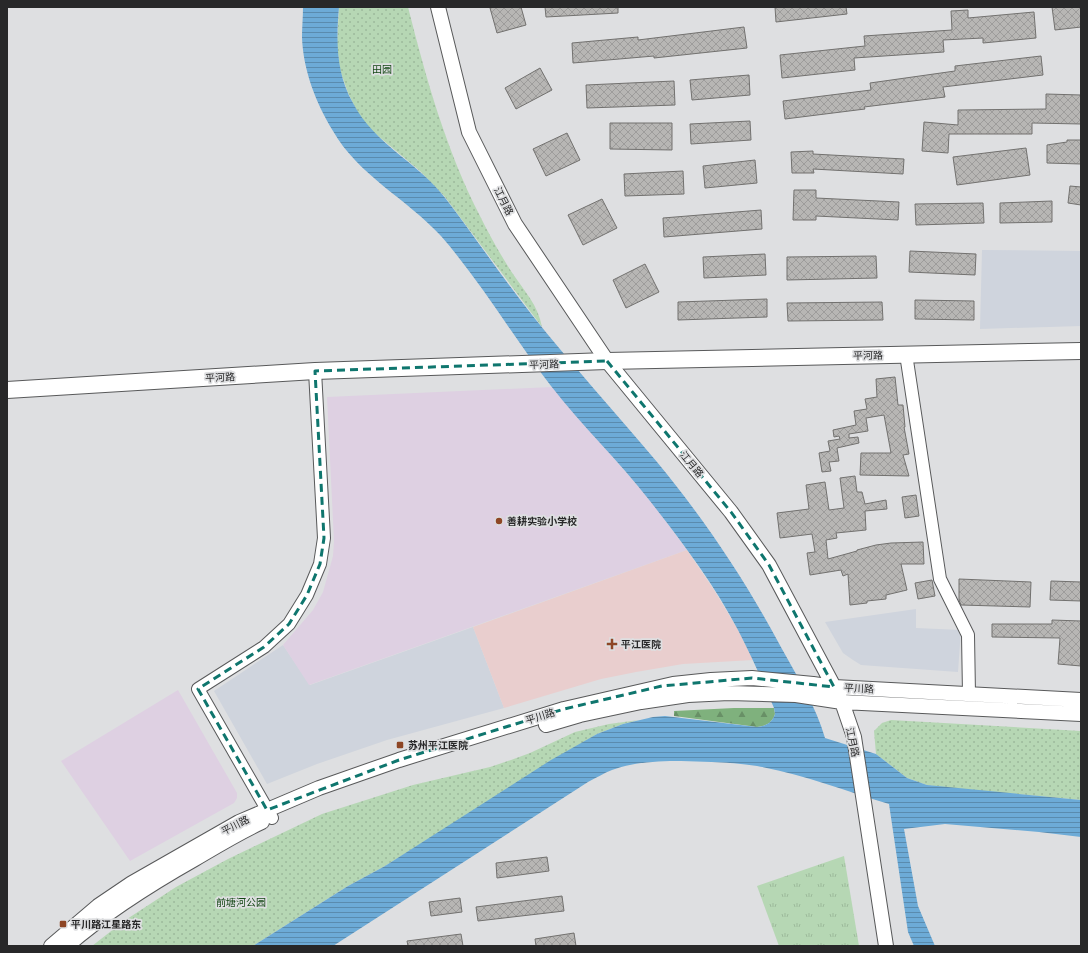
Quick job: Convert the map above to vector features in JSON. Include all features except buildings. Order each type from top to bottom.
[{"type":"main road","name":"平河路","points":[[7,390],[315,372],[524,364],[1081,351]]},
{"type":"street","name":"江月路","points":[[438,7],[469,132],[515,224],[608,361],[731,512],[769,565],[842,702],[854,737],[886,946]]},
{"type":"street","points":[[906,354],[940,579],[968,635],[969,694]]},
{"type":"street","points":[[269,814],[198,690],[264,647],[289,624],[307,595],[320,564],[324,538],[315,372]]},
{"type":"street","name":"平川路","points":[[67,946],[103,916],[154,882],[269,814],[319,788],[391,762],[564,709],[673,684],[752,678],[834,687],[1081,700]]},
{"type":"street","name":"平川路","points":[[50,946],[98,906],[132,883],[239,822],[299,806],[356,784],[580,715],[641,702],[688,695],[723,693],[796,695],[842,702],[1081,714]]},
{"type":"highlighted area","points":[[607,361],[731,512],[769,565],[834,687],[752,678],[662,686],[564,709],[399,760],[267,810],[198,689],[264,647],[289,624],[307,595],[320,564],[324,538],[315,371]]},
{"type":"shaded area","points":[[982,250],[1081,251],[1081,326],[980,329]]},
{"type":"shaded area","name":"善耕实验小学校","points":[[552,387],[650,500],[687,550],[309,685],[283,645],[313,610],[323,592],[333,556],[334,541],[327,397]]},
{"type":"shaded area","name":"平江医院","points":[[687,550],[737,628],[753,660],[683,664],[636,672],[601,679],[504,708],[473,627]]},
{"type":"shaded area","points":[[916,609],[916,628],[961,630],[958,672],[861,665],[843,653],[825,622]]},
{"type":"shaded area","points":[[473,627],[504,708],[387,740],[317,764],[267,784],[214,691],[283,645],[310,685]]},
{"type":"shaded area","points":[[178,690],[237,793],[237,798],[234,803],[130,861],[61,761]]},
{"type":"green space","name":"田园","points":[[339,7],[408,7],[438,113],[457,165],[488,231],[500,253],[534,305],[542,327],[445,197],[420,171],[371,130],[359,115],[348,93],[340,70],[337,45]]},
{"type":"green space","points":[[774,708],[775,714],[768,724],[757,727],[674,716],[674,711]]},
{"type":"green space","name":"前塘河公园","points":[[639,720],[623,724],[597,734],[385,866],[348,886],[253,946],[92,946],[124,921],[176,887],[228,859],[322,814],[413,785],[490,767],[530,753],[575,732],[609,724]]},
{"type":"green space","points":[[891,720],[1081,731],[1081,800],[941,787],[927,785],[907,778],[876,754],[874,731],[882,723]]},
{"type":"green space","points":[[844,856],[859,946],[779,946],[757,886]]},
{"type":"water","points":[[303,7],[339,7],[338,56],[340,68],[347,92],[362,117],[385,142],[435,186],[532,315],[657,462],[692,506],[740,576],[769,624],[812,703],[825,738],[876,754],[907,778],[927,785],[1081,800],[1081,837],[945,824],[904,829],[918,906],[935,946],[914,946],[908,932],[889,804],[807,778],[757,766],[681,761],[637,764],[620,767],[588,782],[333,946],[253,946],[348,886],[385,866],[551,760],[597,734],[623,724],[653,717],[665,716],[757,727],[768,724],[775,714],[774,708],[757,669],[729,613],[719,596],[674,532],[638,486],[551,386],[484,291],[441,236],[413,210],[369,174],[343,147],[321,109],[308,74],[302,37]]},
{"type":"place","name":"善耕实验小学校","points":[[499,521]]},
{"type":"place","name":"平江医院","points":[[612,644]]},
{"type":"place","name":"苏州平江医院","points":[[400,745]]},
{"type":"place","name":"平川路江星路东","points":[[63,924]]}]
